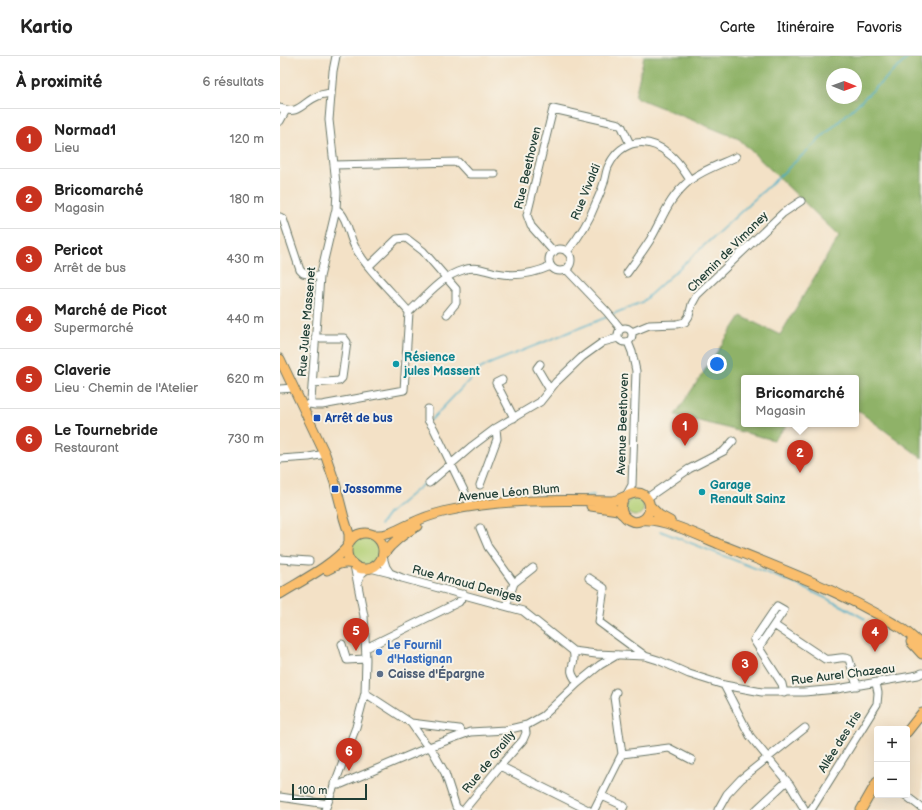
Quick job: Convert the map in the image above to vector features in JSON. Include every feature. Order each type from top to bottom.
[{"type":"main road","points":[[281,365],[294,388],[307,405],[325,454],[335,483],[344,518],[348,534],[348,555],[353,564]]},
{"type":"main road","points":[[687,530],[648,519],[633,522],[622,514],[621,505],[625,497],[633,493],[646,499],[658,515],[687,530],[816,584],[873,612],[902,629],[922,645]]},
{"type":"main road","name":"Avenue Léon Blum","points":[[376,535],[385,535],[429,516],[469,506],[560,500],[612,501],[625,497]]},
{"type":"main road","points":[[642,520],[648,514],[646,499]]},
{"type":"main road","name":"Avenue Léon Blum","points":[[383,556],[396,541],[417,526],[447,515],[469,511],[564,505],[611,508],[618,510],[622,514]]},
{"type":"main road","points":[[280,598],[335,565],[348,563],[362,569],[368,569],[380,562],[383,556],[382,544],[376,535],[365,532],[352,525],[344,518]]},
{"type":"main road","points":[[280,594],[329,564],[344,551],[356,535],[365,532]]},
{"type":"main road","points":[[873,612],[904,634],[922,654]]},
{"type":"main road","points":[[910,726],[922,707]]},
{"type":"main road","points":[[910,727],[922,713]]},
{"type":"main road","points":[[861,810],[874,787]]},
{"type":"street","name":"Rue Jules Massenet","points":[[307,405],[312,400],[320,277],[336,209],[337,192],[329,120],[333,71],[336,56]]},
{"type":"street","points":[[280,120],[283,109],[297,110],[317,96],[331,93]]},
{"type":"street","name":"Rue Beethoven","points":[[554,252],[530,226],[528,220],[528,210],[553,109],[619,124],[630,144]]},
{"type":"street","points":[[630,144],[646,142],[658,145],[671,154],[690,180]]},
{"type":"street","name":"Rue Vivaldi","points":[[567,252],[583,229],[595,207],[604,184],[608,166],[616,154],[630,144]]},
{"type":"street","points":[[627,273],[650,240],[664,210],[672,198],[690,180],[712,167],[736,157]]},
{"type":"street","points":[[334,165],[458,162],[469,174],[496,174]]},
{"type":"street","name":"Chemin de Vimaney","points":[[632,332],[649,325],[677,324],[685,322],[689,316],[692,304],[697,295],[783,213],[801,201]]},
{"type":"street","points":[[336,209],[343,216],[352,242],[363,260],[409,312]]},
{"type":"street","points":[[280,217],[283,219],[300,270],[303,273],[320,277]]},
{"type":"street","points":[[369,266],[397,239],[403,238],[409,240],[423,251],[456,289],[456,303],[447,314]]},
{"type":"street","points":[[560,249],[567,252],[571,260],[569,267],[556,271],[550,266],[549,260],[551,254],[560,249]]},
{"type":"street","points":[[307,405],[322,405],[404,390],[409,312],[446,278],[470,268],[479,268],[496,273],[517,275],[532,273],[550,266]]},
{"type":"street","points":[[566,269],[610,314],[621,328]]},
{"type":"street","points":[[618,338],[623,342],[628,342],[631,339],[632,332],[628,328],[621,328]]},
{"type":"street","points":[[618,338],[621,328]]},
{"type":"street","points":[[312,383],[339,381],[342,378],[347,342],[344,338],[315,338]]},
{"type":"street","points":[[429,483],[451,463],[496,428],[540,402],[582,357],[602,342],[618,338]]},
{"type":"street","name":"Avenue Beethoven","points":[[625,497],[632,485],[636,371],[628,342]]},
{"type":"street","points":[[540,364],[537,368],[550,390]]},
{"type":"street","points":[[502,380],[496,383],[514,418]]},
{"type":"street","points":[[280,389],[294,388]]},
{"type":"street","points":[[428,409],[428,420],[451,463],[469,501],[469,506]]},
{"type":"street","points":[[480,485],[497,439],[496,428]]},
{"type":"street","points":[[646,499],[690,469],[724,451],[733,441]]},
{"type":"street","points":[[280,459],[309,457],[325,454]]},
{"type":"street","name":"Avenue Beethoven","points":[[632,485],[646,499]]},
{"type":"street","points":[[480,528],[488,547],[514,583]]},
{"type":"street","points":[[383,556],[386,567],[390,573]]},
{"type":"street","points":[[280,559],[309,561]]},
{"type":"street","points":[[280,797],[326,807],[356,727],[365,693],[366,648],[364,616],[353,564]]},
{"type":"street","points":[[506,606],[514,583],[533,568]]},
{"type":"street","points":[[358,582],[361,574],[368,569]]},
{"type":"street","name":"Rue Arnaud Deniges","points":[[368,569],[390,573],[402,578],[523,611],[573,651]]},
{"type":"street","points":[[589,578],[604,588],[599,622],[645,656]]},
{"type":"street","points":[[366,648],[459,602],[464,594]]},
{"type":"street","points":[[759,647],[784,610],[777,606],[754,640],[782,684],[784,693]]},
{"type":"street","points":[[774,625],[825,659],[830,660],[844,657],[847,658],[851,663],[857,686]]},
{"type":"street","points":[[342,644],[347,660],[366,659]]},
{"type":"street","points":[[578,682],[571,672],[574,660],[573,651],[617,655]]},
{"type":"street","points":[[334,784],[339,785],[462,734],[470,732],[506,730],[525,726],[543,716],[578,682],[617,655]]},
{"type":"street","name":"Rue Aurel Chazeau","points":[[617,655],[645,656],[690,674],[724,685],[762,692],[784,693],[836,689],[921,675]]},
{"type":"street","name":"Allée des Iris","points":[[811,810],[877,704],[878,693],[876,683]]},
{"type":"street","points":[[724,685],[750,736],[787,781],[805,810]]},
{"type":"street","points":[[594,810],[622,754],[614,697],[616,692]]},
{"type":"street","points":[[365,693],[411,723],[425,743],[432,750],[445,773],[456,807],[460,810]]},
{"type":"street","points":[[411,723],[459,729],[462,734]]},
{"type":"street","name":"Rue de Grailly","points":[[464,810],[500,766],[524,740],[526,733],[525,726]]},
{"type":"street","points":[[718,810],[727,794],[741,779],[805,728]]},
{"type":"street","points":[[622,754],[669,748],[692,760]]},
{"type":"street","points":[[500,766],[588,810]]},
{"type":"street","points":[[756,810],[787,781]]},
{"type":"street","points":[[602,796],[624,806],[622,810]]},
{"type":"street","points":[[909,798],[922,808]]},
{"type":"green space","points":[[644,56],[922,56],[922,458],[859,411],[859,375],[741,375],[741,427],[785,427],[774,440],[675,415],[741,316],[780,335],[839,236],[739,139],[635,97]]},
{"type":"green space","points":[[631,498],[639,498],[644,503],[642,514],[639,516],[631,516],[626,511],[626,503]]},
{"type":"green space","points":[[365,536],[371,537],[379,545],[379,557],[371,565],[365,566],[359,565],[351,557],[350,551],[351,545],[359,537]]},
{"type":"waterway","points":[[613,314],[642,302],[910,56]]},
{"type":"waterway","points":[[431,420],[480,369],[489,364],[607,317]]},
{"type":"waterway","points":[[380,525],[388,514],[427,481]]},
{"type":"waterway","points":[[586,496],[594,495]]},
{"type":"waterway","points":[[492,499],[512,498]]},
{"type":"waterway","points":[[475,501],[484,500]]},
{"type":"waterway","points":[[660,531],[798,585],[865,619]]},
{"type":"place","name":"Résience jules Massent","points":[[396,364]]},
{"type":"place","name":"Arrêt de bus","points":[[317,418]]},
{"type":"place","name":"Normad1","points":[[685,446]]},
{"type":"place","name":"Bricomarché","points":[[800,473]]},
{"type":"place","name":"Jossomme","points":[[335,489]]},
{"type":"place","name":"Garage Renault Sainz","points":[[702,492]]},
{"type":"place","name":"Claverie","points":[[356,651]]},
{"type":"place","name":"Le Fournil d'Hastignan","points":[[379,652]]},
{"type":"place","name":"Marché de Picot","points":[[875,652]]},
{"type":"place","name":"Caisse d'Épargne","points":[[380,674]]},
{"type":"place","name":"Pericot","points":[[745,684]]},
{"type":"place","name":"Le Tournebride","points":[[349,771]]}]
